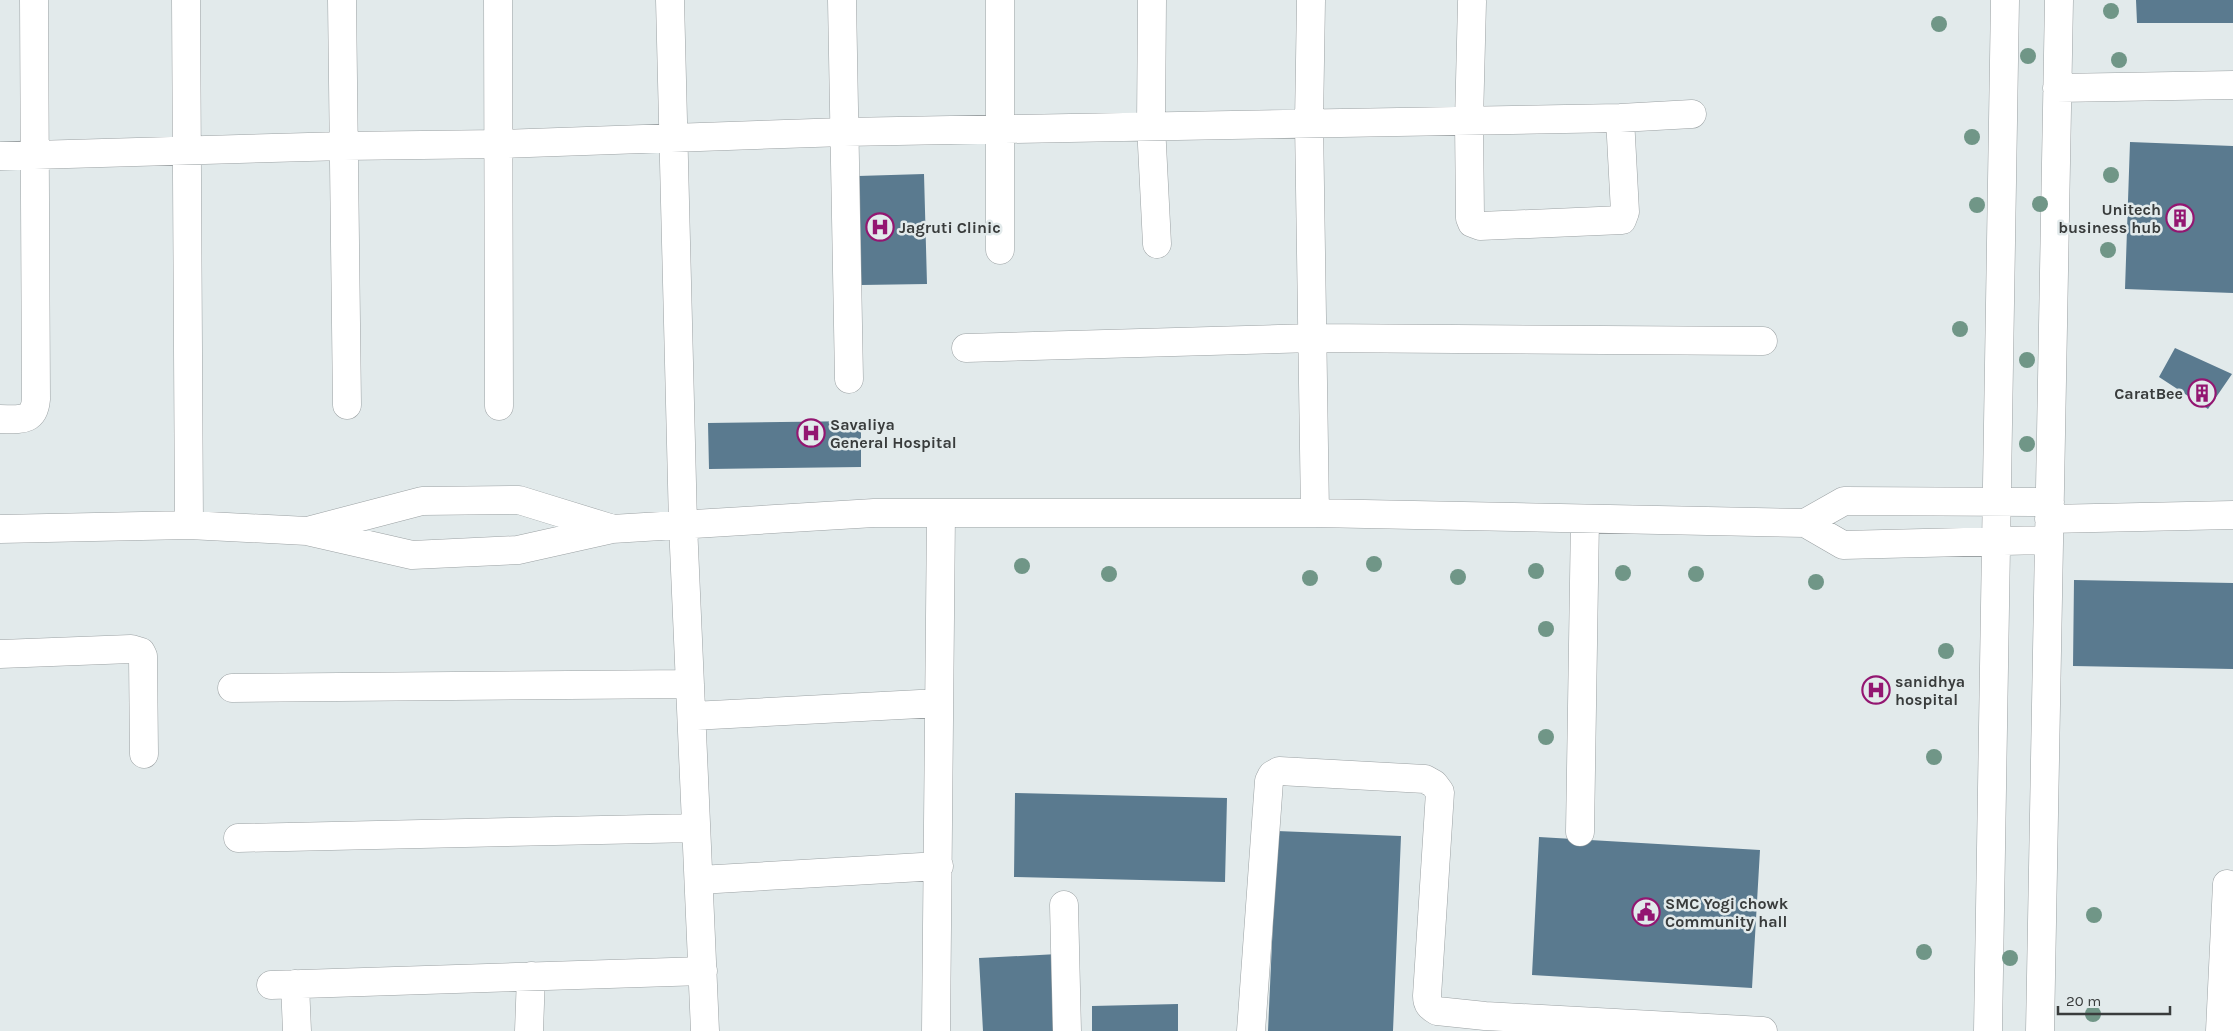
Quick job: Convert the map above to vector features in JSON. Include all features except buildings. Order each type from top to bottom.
[{"type":"street","points":[[0,419],[23,419],[30,415],[35,407],[34,0]]},
{"type":"street","points":[[186,0],[188,525]]},
{"type":"street","points":[[342,0],[347,406]]},
{"type":"street","points":[[498,0],[499,406]]},
{"type":"street","points":[[670,0],[682,524],[706,1031]]},
{"type":"street","points":[[842,0],[849,379]]},
{"type":"street","points":[[1000,0],[1000,250]]},
{"type":"street","points":[[1152,0],[1151,126],[1157,244]]},
{"type":"street","points":[[1311,0],[1309,122],[1315,513]]},
{"type":"street","points":[[1988,1031],[2005,0]]},
{"type":"street","points":[[2040,1031],[2059,0]]},
{"type":"street","points":[[1472,2],[1469,121],[1470,218],[1472,223],[1480,226],[1622,220],[1625,212],[1620,118]]},
{"type":"street","points":[[2058,88],[2233,85]]},
{"type":"street","points":[[0,156],[344,146],[499,144],[999,128],[1620,118],[1692,114]]},
{"type":"street","points":[[966,348],[1313,338],[1763,341]]},
{"type":"street","points":[[308,531],[422,501],[519,500],[612,529]]},
{"type":"street","points":[[1805,523],[1844,501],[1997,502],[2049,521]]},
{"type":"street","points":[[0,529],[188,525],[308,531],[412,555],[518,550],[612,529],[874,513],[1315,513],[1805,523],[1843,545],[1996,542],[2049,521],[2233,515]]},
{"type":"street","points":[[936,1031],[941,513]]},
{"type":"street","points":[[1580,832],[1585,519]]},
{"type":"street","points":[[0,654],[131,648],[141,652],[143,656],[144,754]]},
{"type":"street","points":[[232,688],[690,684]]},
{"type":"street","points":[[692,716],[939,703]]},
{"type":"street","points":[[1252,1031],[1269,780],[1278,771],[1425,779],[1434,784],[1440,792],[1427,1002],[1430,1008],[1485,1023],[1763,1031]]},
{"type":"street","points":[[238,838],[696,828]]},
{"type":"street","points":[[699,880],[938,866]]},
{"type":"street","points":[[2220,1031],[2226,884]]},
{"type":"street","points":[[1064,905],[1067,1031]]},
{"type":"street","points":[[297,1031],[283,985],[703,971]]},
{"type":"street","points":[[529,1031],[531,976]]},
{"type":"place","name":"Unitech business hub","points":[[2180,218]]},
{"type":"place","name":"Jagruti Clinic","points":[[880,227]]},
{"type":"place","name":"CaratBee","points":[[2202,393]]},
{"type":"place","name":"Savaliya General Hospital","points":[[811,433]]},
{"type":"place","name":"sanidhya hospital","points":[[1876,690]]},
{"type":"place","name":"SMC Yogi chowk Community hall","points":[[1646,912]]}]
